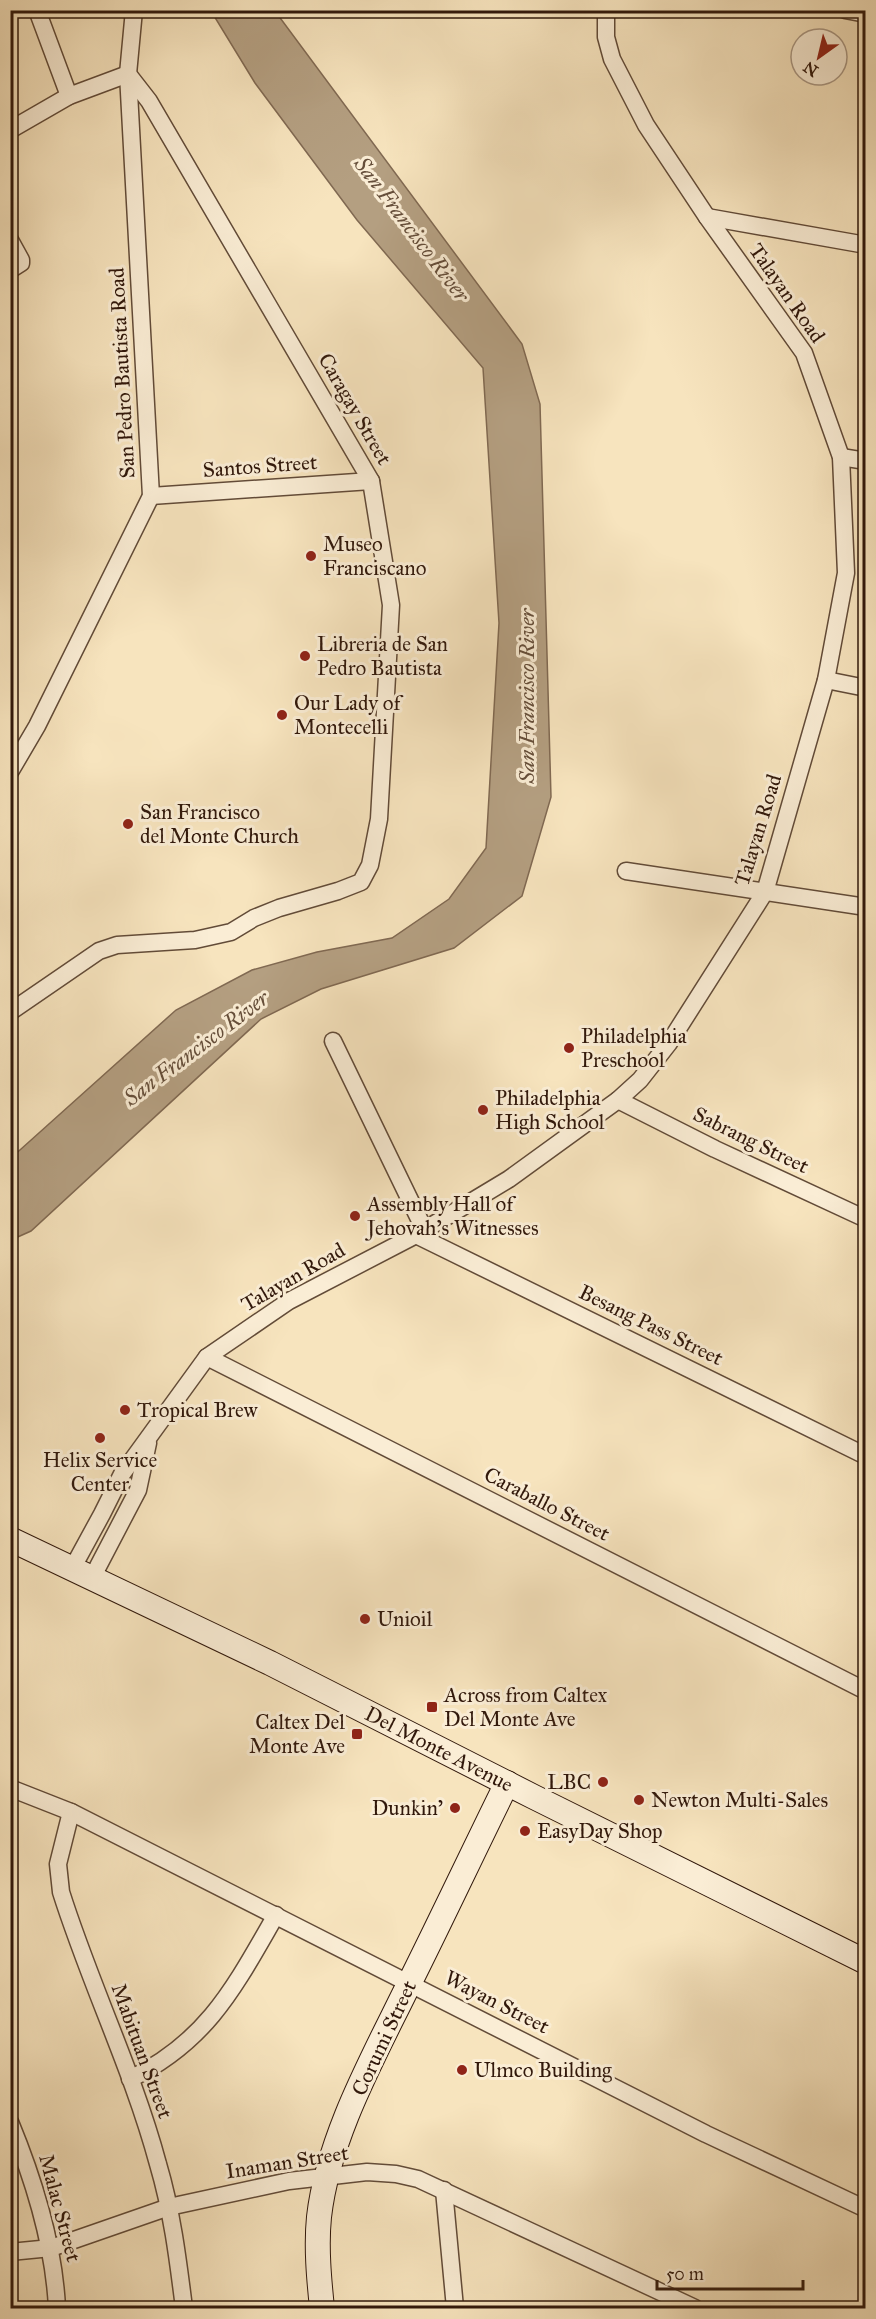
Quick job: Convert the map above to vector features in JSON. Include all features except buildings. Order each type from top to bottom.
[{"type":"main road","name":"Del Monte Avenue","points":[[10,1539],[270,1663],[866,1962]]},
{"type":"main road","name":"Corumi Street","points":[[322,2308],[318,2269],[319,2218],[327,2175],[356,2097],[507,1783]]},
{"type":"street","points":[[37,10],[69,96]]},
{"type":"street","name":"San Pedro Bautista Road","points":[[10,772],[37,726],[151,496],[128,74],[134,10]]},
{"type":"street","name":"Talayan Road","points":[[82,1574],[102,1514],[122,1474],[207,1357],[289,1301],[420,1232],[509,1179],[618,1100],[640,1080],[669,1043],[765,892],[826,681],[846,573],[841,457],[804,353],[707,217],[646,125],[612,59],[606,37],[606,10]]},
{"type":"street","points":[[845,10],[866,14]]},
{"type":"street","points":[[10,130],[69,96],[128,74]]},
{"type":"street","name":"Caragay Street","points":[[10,1012],[99,951],[117,945],[195,940],[231,932],[254,918],[279,908],[361,882],[370,865],[379,819],[391,605],[371,481],[150,101],[128,74]]},
{"type":"street","points":[[707,217],[866,245]]},
{"type":"street","points":[[10,240],[21,260],[21,263],[10,270]]},
{"type":"street","points":[[841,457],[866,461]]},
{"type":"street","name":"Santos Street","points":[[151,496],[371,481]]},
{"type":"street","points":[[826,681],[866,688]]},
{"type":"street","points":[[626,871],[866,908]]},
{"type":"street","points":[[333,1041],[420,1232]]},
{"type":"street","name":"Sabrang Street","points":[[618,1100],[715,1149],[866,1220]]},
{"type":"street","name":"Besang Pass Street","points":[[420,1232],[866,1456]]},
{"type":"street","name":"Caraballo Street","points":[[207,1357],[866,1691]]},
{"type":"street","name":"Wayan Street","points":[[10,1788],[71,1812],[706,2134],[866,2209]]},
{"type":"street","name":"Mabituan Street","points":[[71,1812],[58,1864],[61,1892],[130,2079],[158,2164],[169,2207],[184,2308]]},
{"type":"street","points":[[130,2079],[150,2070],[188,2042],[209,2021],[237,1982],[276,1915]]},
{"type":"street","name":"Malac Street","points":[[10,2122],[20,2144],[51,2248],[57,2308]]},
{"type":"street","name":"Inaman Street","points":[[10,2252],[51,2248],[169,2207],[289,2181],[367,2172],[396,2174],[418,2179],[444,2190],[695,2308]]},
{"type":"street","points":[[444,2190],[455,2308]]},
{"type":"water","name":"San Francisco River","points":[[211,11],[275,11],[522,344],[540,404],[551,797],[522,896],[454,948],[321,989],[261,1019],[31,1231],[11,1240],[11,1158],[176,1010],[252,970],[317,952],[392,938],[449,899],[486,848],[499,623],[483,368],[357,220],[255,83]]},
{"type":"place","name":"Museo Franciscano","points":[[311,556]]},
{"type":"place","name":"Libreria de San Pedro Bautista","points":[[305,656]]},
{"type":"place","name":"Our Lady of Montecelli","points":[[282,715]]},
{"type":"place","name":"San Francisco del Monte Church","points":[[128,824]]},
{"type":"place","name":"Philadelphia Preschool","points":[[569,1048]]},
{"type":"place","name":"Philadelphia High School","points":[[483,1110]]},
{"type":"place","name":"Assembly Hall of Jehovah's Witnesses","points":[[355,1216]]},
{"type":"place","name":"Tropical Brew","points":[[125,1410]]},
{"type":"place","name":"Helix Service Center","points":[[100,1438]]},
{"type":"place","name":"Unioil","points":[[365,1619]]},
{"type":"place","name":"Across from Caltex Del Monte Ave","points":[[432,1707]]},
{"type":"place","name":"Caltex Del Monte Ave","points":[[357,1734]]},
{"type":"place","name":"LBC","points":[[603,1782]]},
{"type":"place","name":"Newton Multi-Sales","points":[[639,1800]]},
{"type":"place","name":"Dunkin'","points":[[455,1808]]},
{"type":"place","name":"EasyDay Shop","points":[[525,1831]]},
{"type":"place","name":"Ulmco Building","points":[[462,2070]]}]
